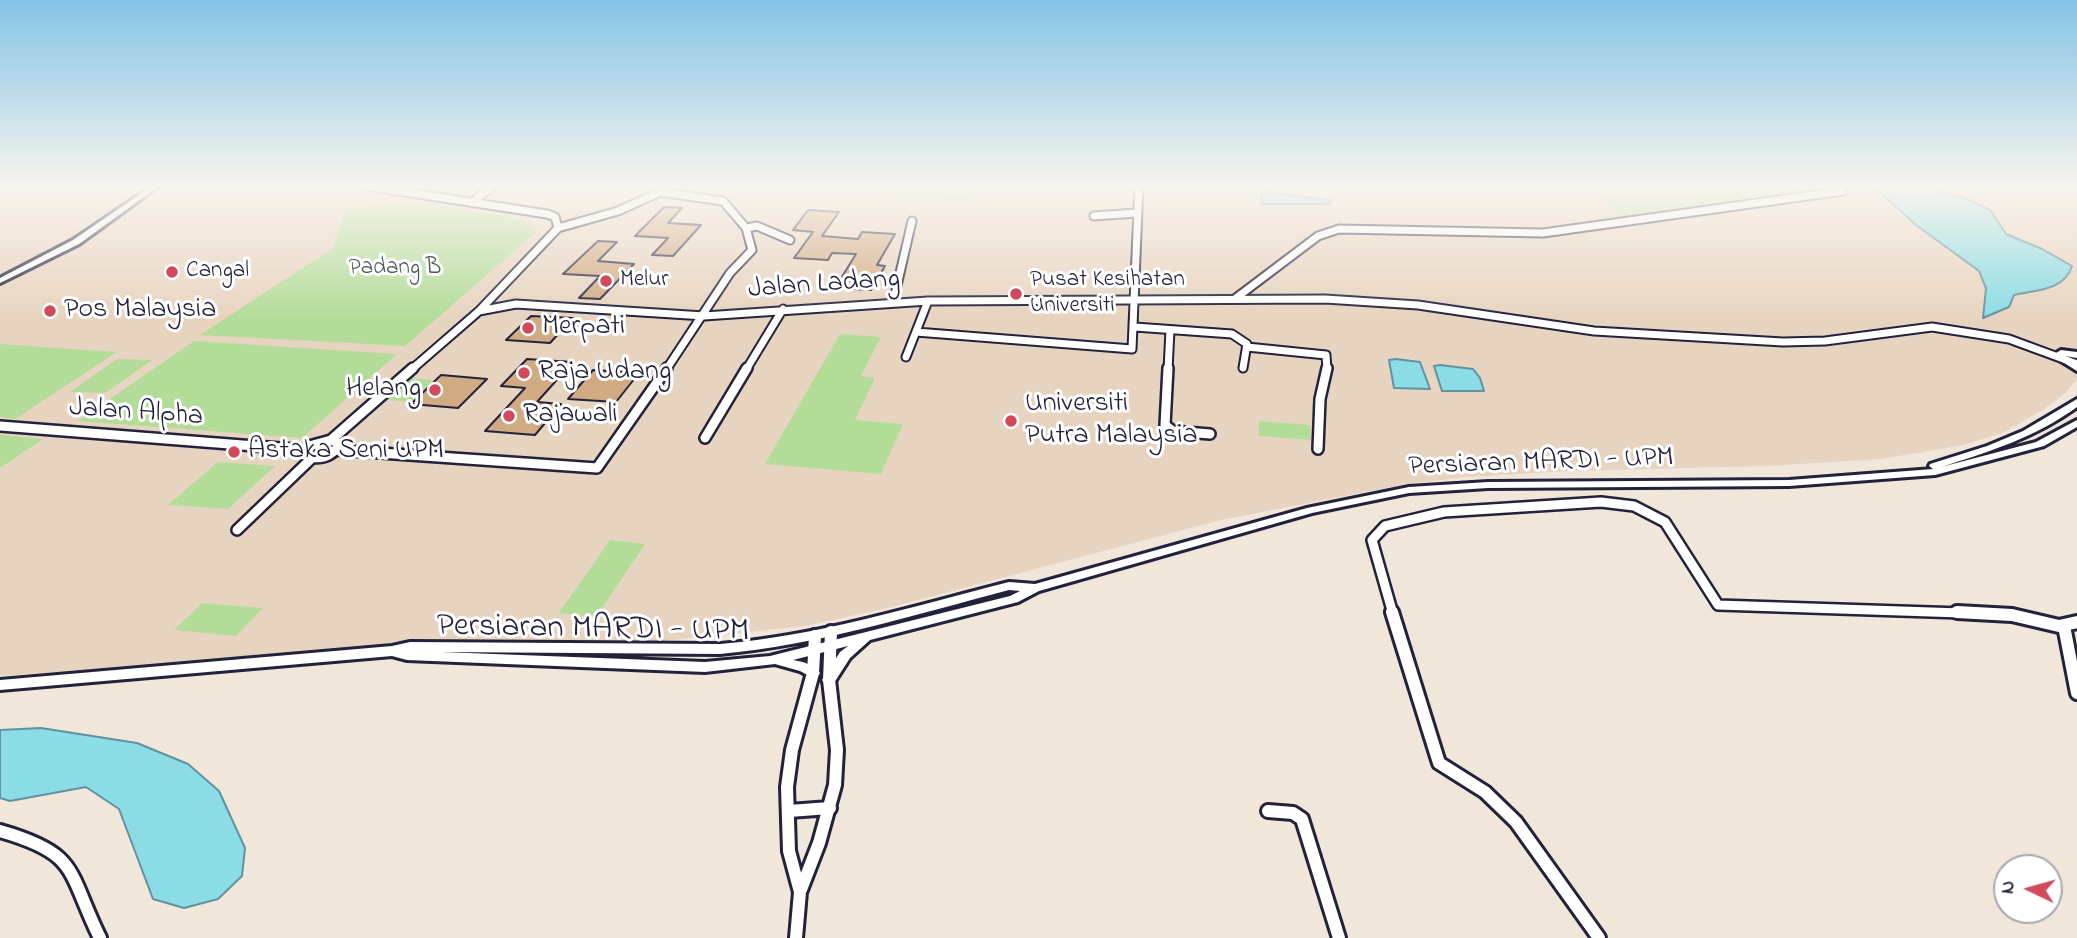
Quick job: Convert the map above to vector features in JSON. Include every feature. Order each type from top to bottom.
[{"type":"street","points":[[0,281],[76,242],[93,230]]},
{"type":"street","points":[[237,530],[320,442],[331,440],[479,311],[556,230]]},
{"type":"street","points":[[337,450],[597,468],[704,316],[730,273],[752,250],[746,230]]},
{"type":"street","points":[[766,230],[790,240]]},
{"type":"street","points":[[893,303],[910,230]]},
{"type":"street","points":[[916,332],[1132,349],[1137,282],[1136,230]]},
{"type":"street","points":[[1236,298],[1318,236],[1337,230]]},
{"type":"street","points":[[1378,230],[1543,233],[1566,230]]},
{"type":"street","points":[[1114,298],[1137,282]]},
{"type":"street","points":[[1137,282],[1146,292],[1164,298]]},
{"type":"street","points":[[504,287],[506,296],[516,304]]},
{"type":"street","name":"Jalan Ladang","points":[[479,311],[516,304],[704,316],[928,300],[1236,298],[1396,303],[1594,331],[1783,342],[1825,341],[1932,327],[1984,334],[2063,356]]},
{"type":"street","points":[[906,357],[928,300]]},
{"type":"street","points":[[705,438],[783,309]]},
{"type":"street","points":[[1135,327],[1232,334],[1241,338],[1247,347],[1242,368]]},
{"type":"street","points":[[1170,330],[1165,425],[1173,431],[1210,434]]},
{"type":"street","points":[[1247,347],[1326,355],[1328,364],[1320,399],[1318,449]]},
{"type":"street","points":[[2063,356],[2077,362]]},
{"type":"street","name":"Persiaran MARDI - UPM","points":[[1894,475],[1927,468],[1999,445],[2055,420],[2077,402]]},
{"type":"street","name":"Persiaran MARDI - UPM","points":[[392,651],[407,655],[705,667],[770,661],[1014,599],[1035,588],[1299,513],[1409,491],[1488,485],[1789,483],[1935,472],[2040,444],[2077,423]]},
{"type":"street","name":"Jalan Alpha","points":[[0,426],[269,447],[309,454]]},
{"type":"street","points":[[309,454],[328,456],[337,450],[340,444],[331,440]]},
{"type":"street","points":[[1598,938],[1516,822],[1485,792],[1439,763],[1415,692],[1371,540],[1385,526],[1444,512],[1601,502],[1634,506],[1665,522],[1718,605],[1892,609],[2012,615],[2053,624],[2077,622]]},
{"type":"street","name":"Persiaran MARDI - UPM","points":[[0,685],[392,651],[410,647],[720,649],[815,636],[1009,586],[1035,588]]},
{"type":"street","points":[[2053,624],[2077,693]]},
{"type":"street","points":[[796,938],[800,892],[830,808],[838,750],[829,680],[831,632]]},
{"type":"street","points":[[800,892],[789,851],[787,788],[792,750],[813,673],[815,636]]},
{"type":"street","points":[[829,680],[845,655],[866,638]]},
{"type":"street","points":[[770,661],[804,667],[813,673]]},
{"type":"street","points":[[789,811],[830,808]]},
{"type":"street","points":[[1268,811],[1293,813],[1302,819],[1339,938]]},
{"type":"street","points":[[0,831],[33,839],[53,848],[68,862],[100,938]]},
{"type":"shaded area","name":"Universiti Putra Malaysia","points":[[0,230],[2077,230],[2077,380],[2043,410],[2002,433],[1964,445],[1881,459],[1767,466],[1570,471],[1466,477],[1401,485],[1221,520],[888,608],[805,626],[653,642],[437,641],[0,676]]},
{"type":"green space","name":"Padang B","points":[[339,230],[532,230],[535,233],[405,346],[200,335],[333,248]]},
{"type":"green space","points":[[840,334],[881,337],[861,376],[875,378],[855,420],[903,424],[881,474],[765,464]]},
{"type":"green space","points":[[194,341],[397,354],[302,438],[78,421]]},
{"type":"green space","points":[[0,344],[117,352],[15,419],[0,417]]},
{"type":"green space","points":[[117,359],[152,360],[105,393],[70,392]]},
{"type":"green space","points":[[412,378],[433,380],[410,402],[388,400]]},
{"type":"green space","points":[[1259,421],[1310,425],[1311,440],[1259,436]]},
{"type":"green space","points":[[0,435],[43,439],[0,468]]},
{"type":"green space","points":[[218,462],[275,466],[228,509],[168,505]]},
{"type":"green space","points":[[610,540],[645,544],[596,617],[559,613]]},
{"type":"green space","points":[[202,603],[263,608],[236,636],[174,630]]},
{"type":"water","points":[[1923,230],[2003,230],[2006,234],[2042,249],[2072,266],[2063,280],[2056,285],[2014,295],[2009,307],[1983,318],[1986,288],[1979,271]]},
{"type":"water","points":[[1389,360],[1420,362],[1430,389],[1394,388]]},
{"type":"water","points":[[1434,366],[1473,369],[1480,378],[1484,391],[1442,391]]},
{"type":"water","points":[[41,728],[137,743],[188,764],[219,791],[245,848],[242,876],[218,899],[184,908],[153,899],[119,809],[86,787],[10,801],[0,798],[0,730]]},
{"type":"building","points":[[641,230],[697,230],[673,256],[652,255],[668,238],[635,236]]},
{"type":"building","points":[[793,230],[826,230],[822,236],[858,239],[862,232],[895,234],[877,265],[885,266],[871,290],[835,288],[856,254],[832,253],[828,260],[794,258],[813,232]]},
{"type":"building","points":[[598,241],[617,242],[598,261],[634,264],[600,299],[579,298],[600,276],[563,274]]},
{"type":"building","name":"Merpati","points":[[531,316],[573,318],[550,343],[506,340]]},
{"type":"building","points":[[527,359],[573,362],[537,402],[561,404],[535,435],[485,431],[525,388],[501,386]]},
{"type":"building","points":[[593,370],[639,373],[616,402],[568,399]]},
{"type":"building","name":"Helang","points":[[441,375],[487,379],[458,408],[411,404]]},
{"type":"place","name":"Cangal","points":[[172,272]]},
{"type":"place","name":"Melur","points":[[606,281]]},
{"type":"place","name":"Pusat Kesihatan Universiti","points":[[1016,294]]},
{"type":"place","name":"Pos Malaysia","points":[[50,311]]},
{"type":"place","name":"Merpati","points":[[528,328]]},
{"type":"place","name":"Raja Udang","points":[[524,373]]},
{"type":"place","name":"Helang","points":[[435,390]]},
{"type":"place","name":"Rajawali","points":[[509,416]]},
{"type":"place","name":"Universiti Putra Malaysia","points":[[1011,421]]},
{"type":"place","name":"Astaka Seni UPM","points":[[234,452]]}]
